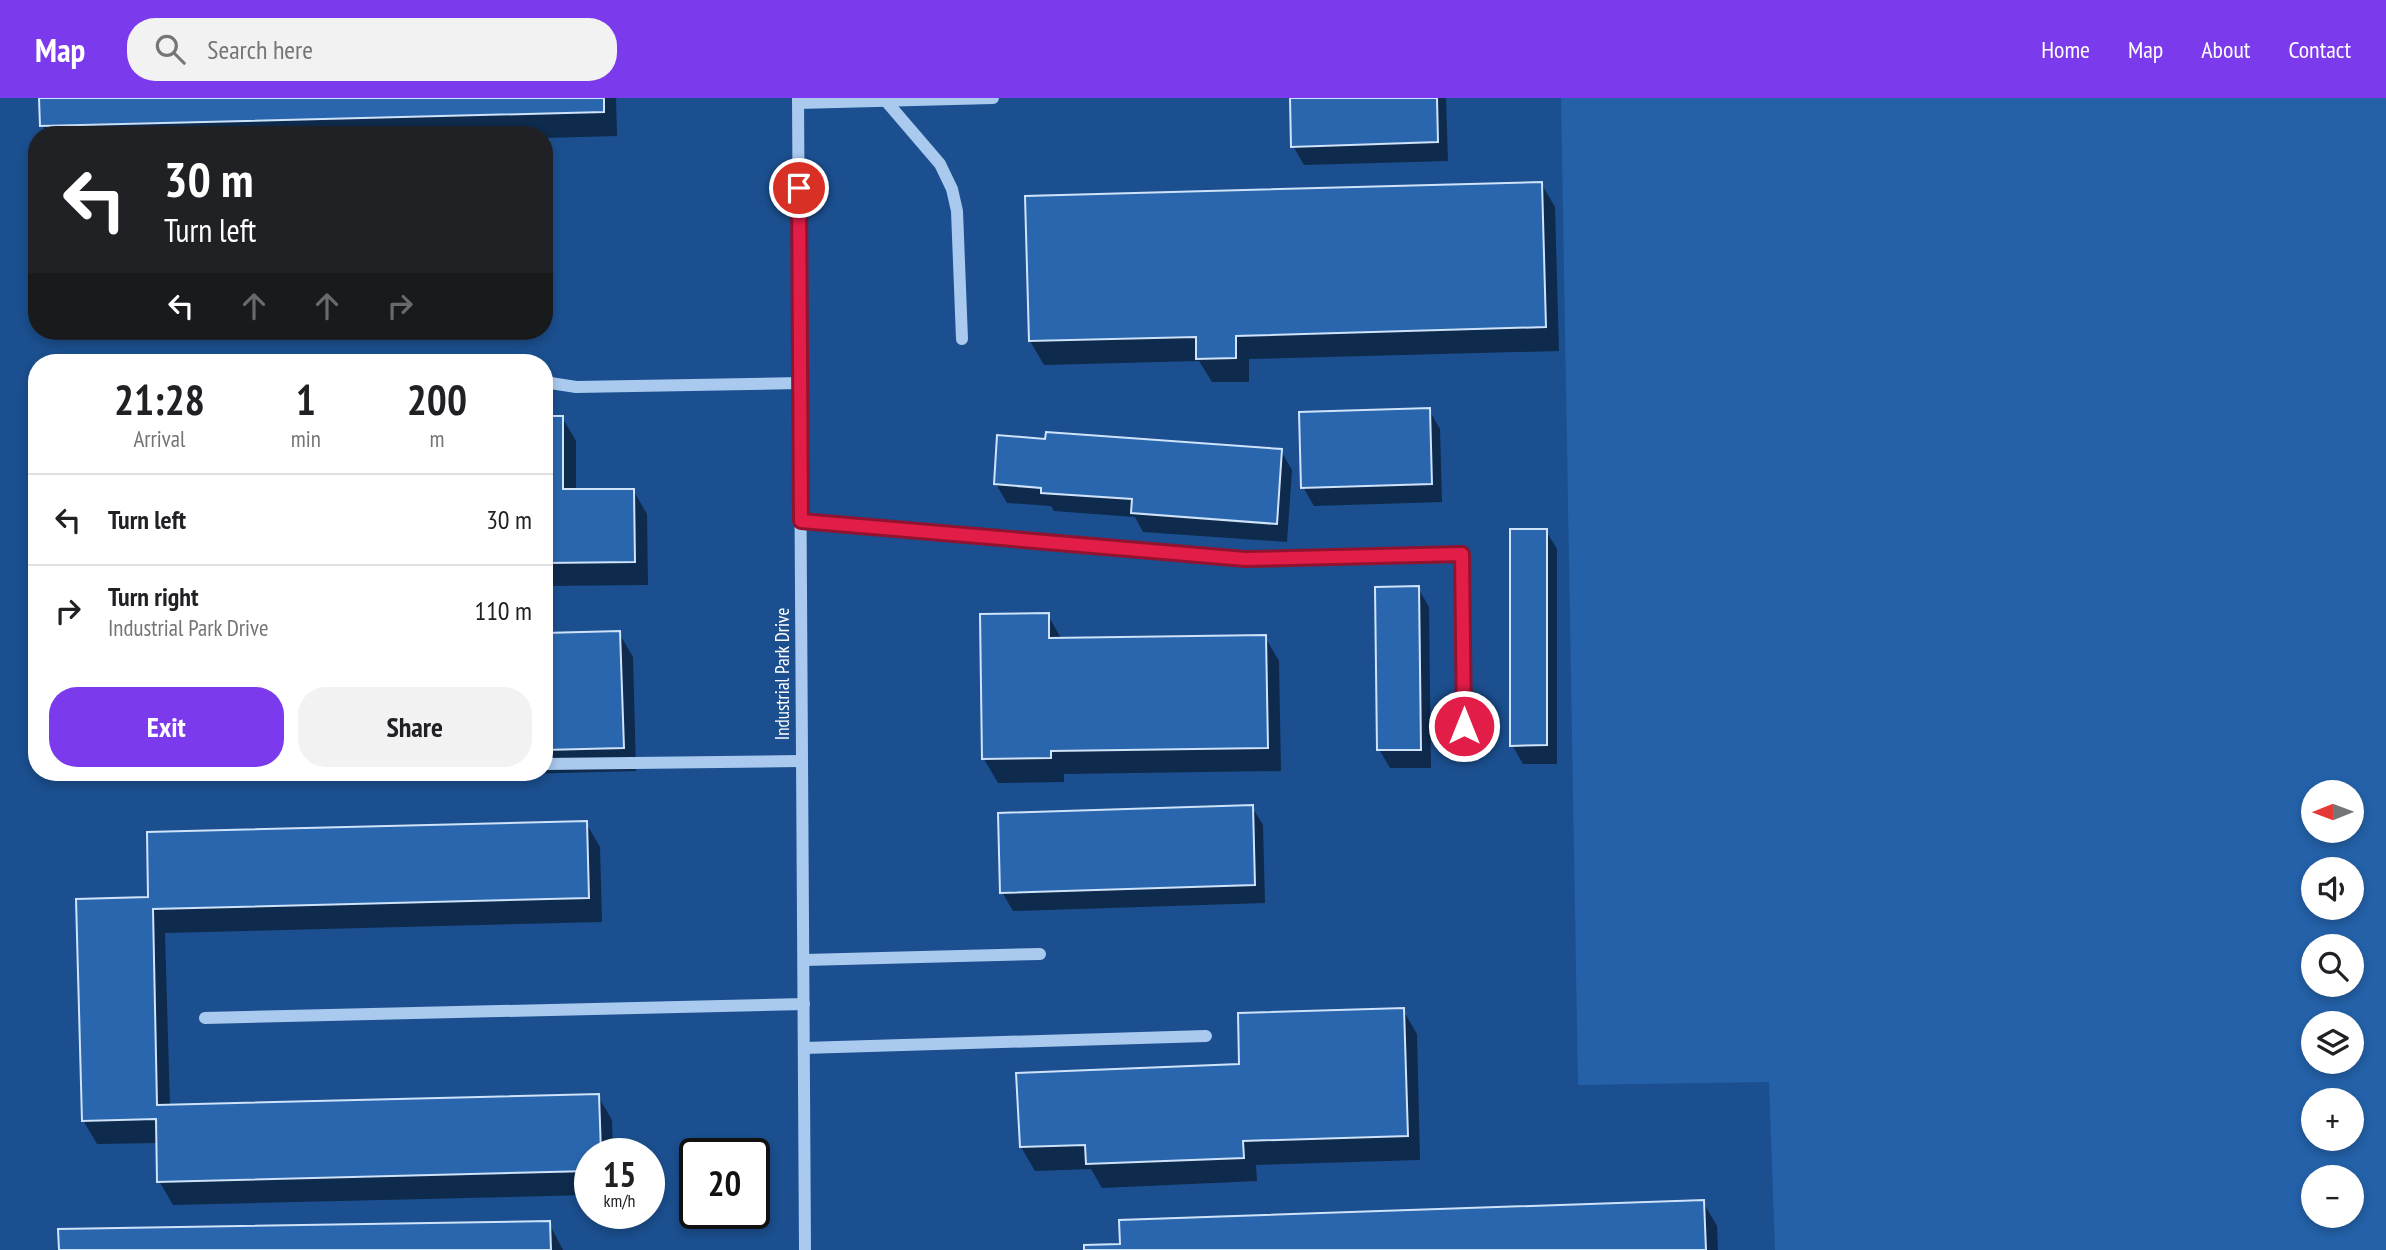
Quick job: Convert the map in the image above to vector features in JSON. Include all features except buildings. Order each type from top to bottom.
[{"type":"street","points":[[798,101],[993,98]]},
{"type":"street","name":"Industrial Park Drive","points":[[798,101],[806,1250]]},
{"type":"street","points":[[886,101],[940,164],[952,189],[957,211],[962,340]]},
{"type":"street","points":[[553,383],[576,387],[800,383]]},
{"type":"street","points":[[801,521],[1245,559],[1462,554],[1464,726]]},
{"type":"street","points":[[553,764],[802,761]]},
{"type":"street","points":[[804,960],[1040,954]]},
{"type":"street","points":[[205,1018],[804,1004]]},
{"type":"street","points":[[804,1048],[1206,1036]]},
{"type":"shaded area","points":[[1561,98],[2386,98],[2386,1250],[1775,1250],[1769,1082],[1578,1085]]},
{"type":"route","points":[[799,188],[801,521],[1245,559],[1462,554],[1464,726]]}]
